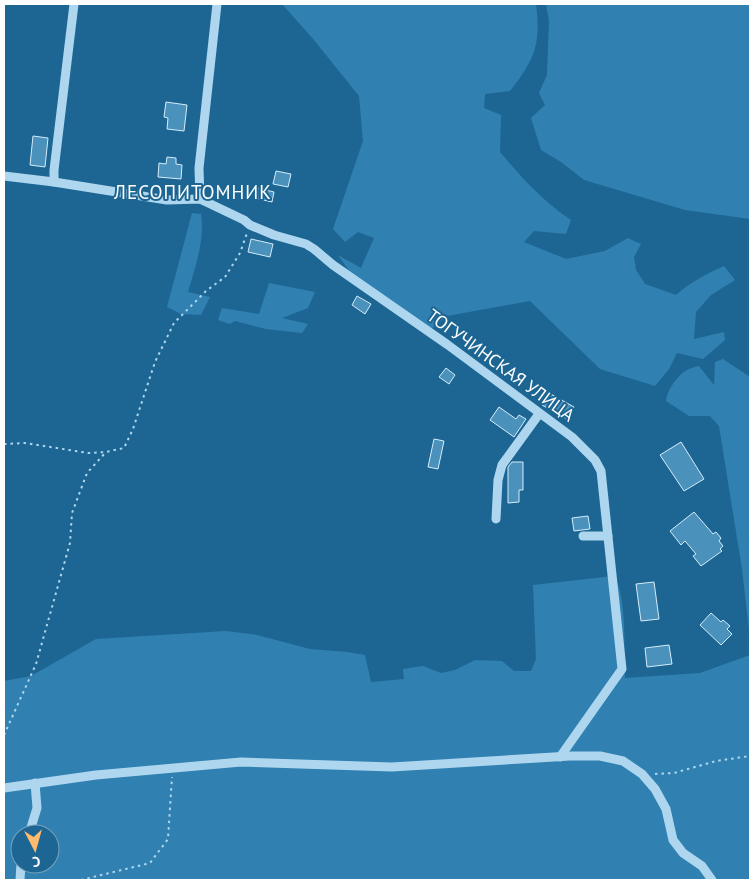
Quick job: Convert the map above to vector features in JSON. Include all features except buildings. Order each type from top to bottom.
[{"type":"street","points":[[54,182],[74,4]]},
{"type":"street","points":[[4,176],[167,200],[200,199],[199,168],[217,4]]},
{"type":"street","name":"ТОГУЧИНСКАЯ УЛИЦА","points":[[200,199],[244,220],[250,225],[274,235],[306,244],[314,249],[333,265],[448,345],[572,437],[595,460],[601,471],[622,669],[560,757]]},
{"type":"street","points":[[496,519],[498,480],[502,465],[539,414]]},
{"type":"street","points":[[583,536],[608,536]]},
{"type":"street","points":[[4,788],[96,776],[241,762],[392,767],[600,756],[623,761],[642,774],[655,788],[666,809],[672,840],[683,853],[702,866],[712,880]]},
{"type":"street","points":[[32,824],[37,808],[36,783]]},
{"type":"path","points":[[4,444],[25,443],[88,453],[124,448],[133,429],[155,362],[174,323],[206,291],[226,277],[240,253],[250,225]]},
{"type":"path","points":[[4,735],[36,664],[70,542],[72,513],[87,473],[106,452]]},
{"type":"path","points":[[642,774],[674,773],[716,761],[750,756]]},
{"type":"path","points":[[81,880],[150,863],[168,839],[172,769]]},
{"type":"shaded area","points":[[282,4],[536,4],[538,30],[537,41],[531,60],[510,91],[485,94],[484,108],[501,115],[500,152],[533,189],[571,220],[566,234],[534,231],[524,242],[566,259],[605,251],[628,238],[641,244],[634,257],[636,270],[645,284],[676,295],[687,286],[724,266],[735,280],[711,295],[696,312],[694,339],[724,332],[725,340],[703,359],[677,353],[669,369],[655,386],[600,369],[530,301],[447,316],[431,329],[350,272],[338,255],[361,268],[374,238],[358,232],[345,242],[333,229],[363,141],[359,96]]},
{"type":"shaded area","points":[[546,4],[750,4],[750,219],[685,210],[584,180],[561,162],[541,150],[531,118],[545,105],[539,93],[547,75],[549,21]]},
{"type":"shaded area","points":[[192,213],[201,214],[202,234],[199,254],[188,292],[210,297],[201,315],[181,314],[167,307]]},
{"type":"shaded area","points":[[269,283],[315,292],[308,308],[282,318],[308,324],[302,333],[266,329],[235,321],[230,324],[218,320],[222,308],[259,314]]},
{"type":"shaded area","points":[[723,359],[750,377],[750,639],[742,569],[719,426],[710,416],[689,416],[666,401],[668,392],[676,380],[691,368],[699,366],[714,385],[715,362]]},
{"type":"shaded area","points":[[614,576],[621,596],[623,610],[625,678],[700,673],[750,655],[750,880],[4,880],[4,681],[31,676],[96,639],[226,631],[257,635],[310,649],[365,655],[371,682],[404,679],[403,669],[423,666],[441,673],[455,670],[475,660],[502,661],[514,671],[531,671],[536,659],[533,585]]},
{"type":"district","name":"ЛЕСОПИТОМНИК","points":[[193,192]]}]
